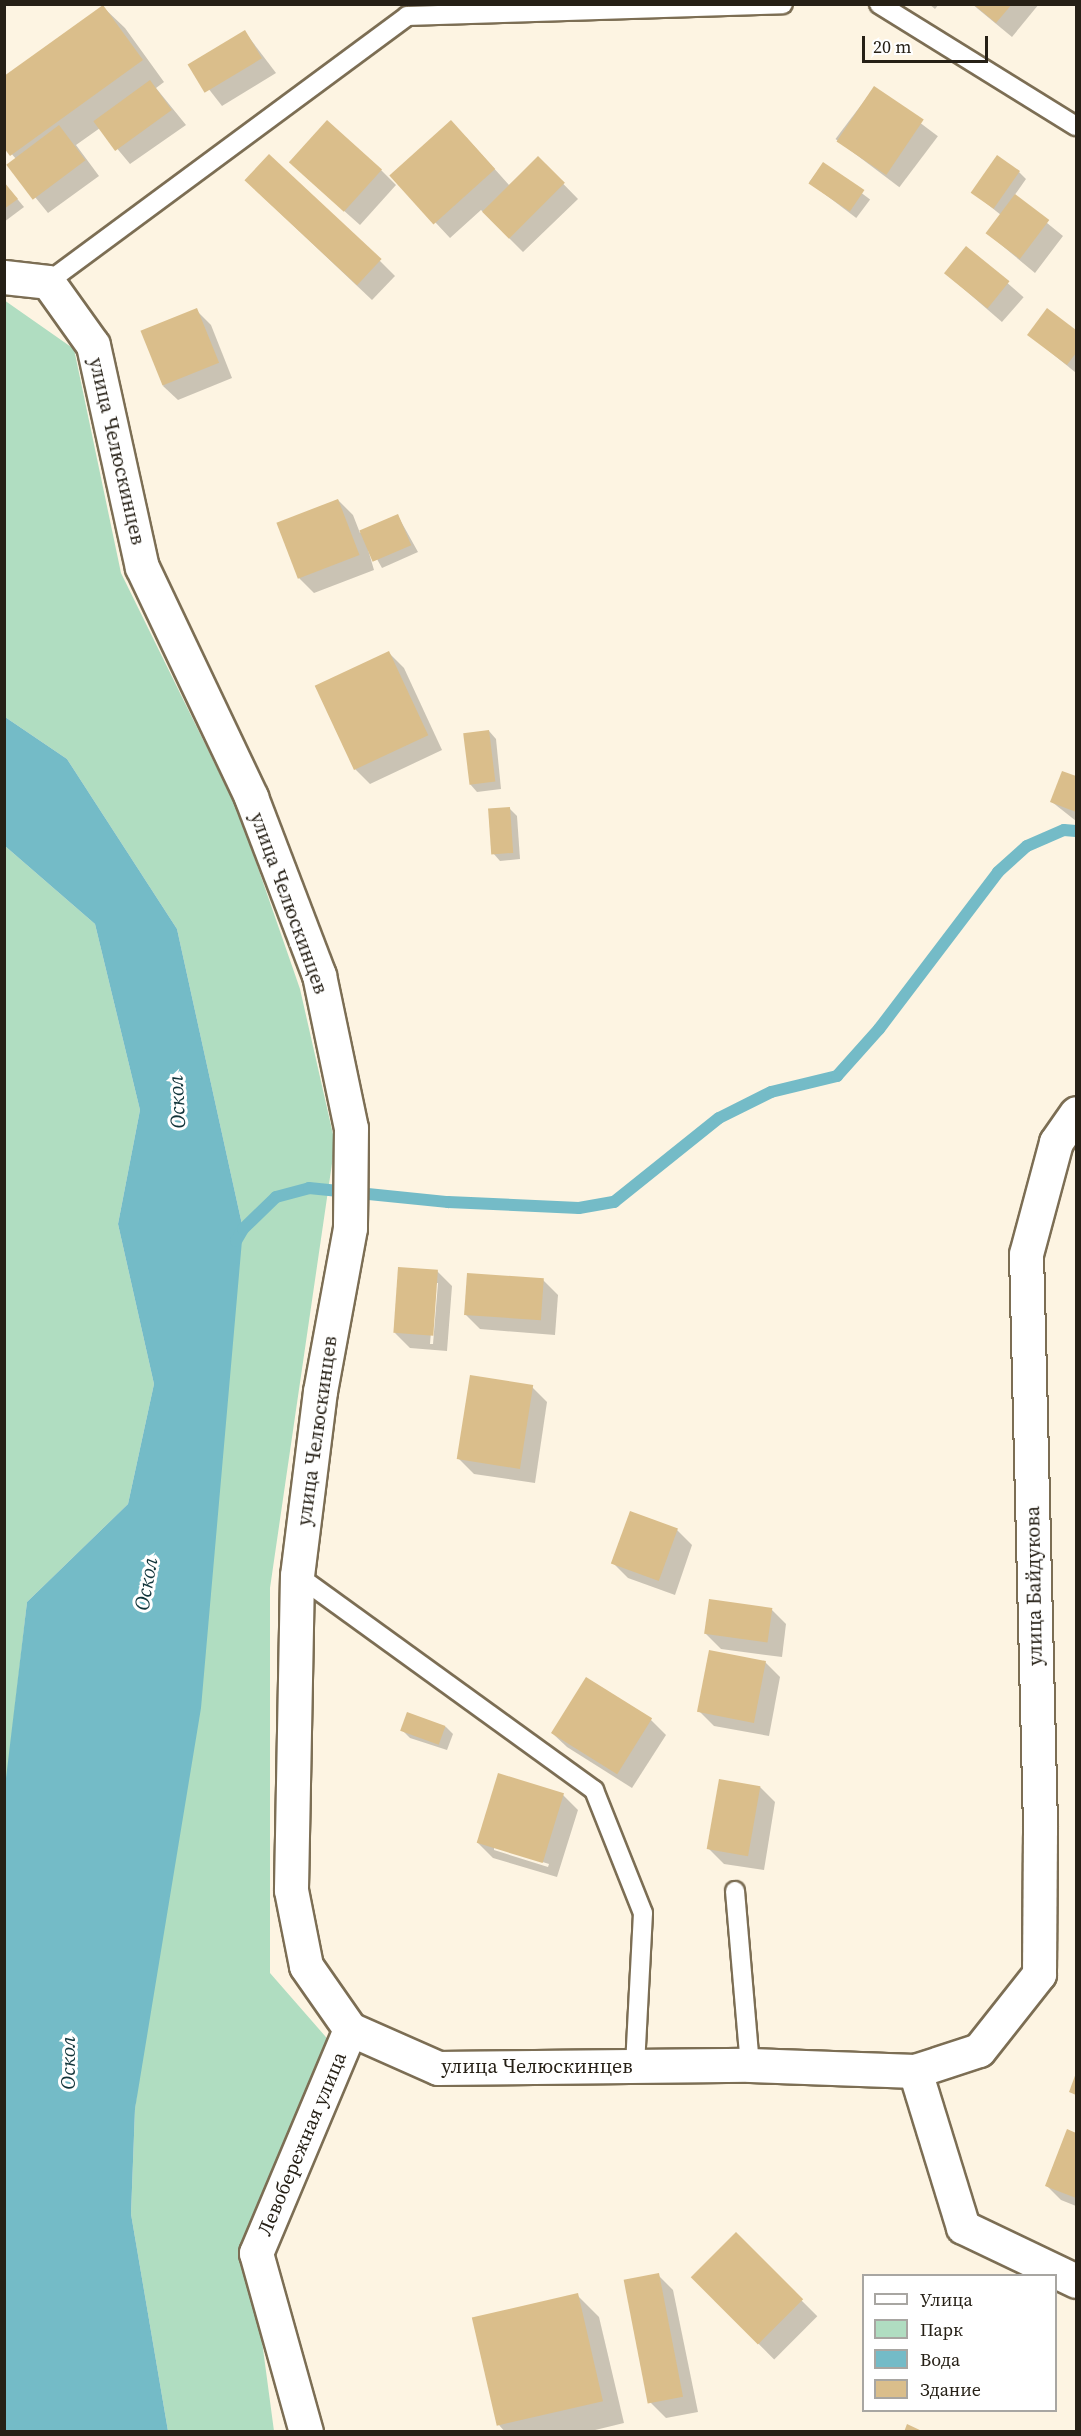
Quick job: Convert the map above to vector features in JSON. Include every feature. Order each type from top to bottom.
[{"type":"street","points":[[4,277],[48,282]]},
{"type":"street","name":"улица Челюскинцев","points":[[48,282],[93,345],[142,567],[251,797],[319,975],[351,1128],[348,1185],[350,1228],[320,1391],[297,1575],[291,1890],[306,1966],[350,2029],[438,2068],[750,2065],[915,2071],[979,2050]]},
{"type":"street","name":"улица Байдукова","points":[[979,2050],[1039,1974],[1040,1826],[1026,1254],[1056,1142],[1077,1113]]},
{"type":"street","name":"Левобережная улица","points":[[306,2432],[256,2253],[350,2029]]},
{"type":"street","points":[[915,2071],[963,2227],[1077,2281]]},
{"type":"lane","points":[[48,282],[407,16],[783,4]]},
{"type":"lane","points":[[879,4],[1077,126]]},
{"type":"lane","points":[[297,1575],[594,1790],[643,1913],[635,2067]]},
{"type":"lane","points":[[735,1891],[750,2065]]},
{"type":"green space","points":[[4,300],[74,349],[121,573],[239,813],[300,989],[335,1143],[270,1588],[270,1973],[332,2044],[249,2244],[274,2431],[168,2431],[131,2214],[135,2109],[243,1229],[177,929],[67,759],[5,717]]},
{"type":"green space","points":[[5,846],[95,924],[140,1110],[118,1224],[154,1384],[128,1504],[27,1602],[5,1795]]},
{"type":"water","name":"Оскол","points":[[5,717],[67,759],[177,929],[243,1229],[201,1708],[135,2109],[131,2214],[168,2431],[5,2431],[4,1795],[27,1602],[128,1504],[154,1384],[118,1224],[140,1110],[95,924],[5,846]]},
{"type":"building","points":[[973,4],[1012,4],[996,23]]},
{"type":"building","points":[[103,5],[143,60],[10,156],[4,148],[4,76]]},
{"type":"building","points":[[245,30],[262,58],[205,93],[188,65]]},
{"type":"building","points":[[150,80],[172,110],[115,151],[93,121]]},
{"type":"building","points":[[874,86],[924,120],[886,175],[837,142]]},
{"type":"building","points":[[327,120],[382,170],[344,212],[289,162]]},
{"type":"building","points":[[451,120],[495,169],[433,225],[389,176]]},
{"type":"building","points":[[59,125],[85,160],[33,200],[6,165]]},
{"type":"building","points":[[269,154],[382,259],[357,285],[244,180]]},
{"type":"building","points":[[997,155],[1020,171],[994,209],[971,193]]},
{"type":"building","points":[[538,156],[565,183],[509,239],[482,212]]},
{"type":"building","points":[[823,162],[864,190],[850,212],[808,184]]},
{"type":"building","points":[[4,182],[18,199],[4,209]]},
{"type":"building","points":[[1015,194],[1049,220],[1020,259],[986,233]]},
{"type":"building","points":[[966,246],[1010,281],[987,308],[944,273]]},
{"type":"building","points":[[197,308],[219,363],[163,386],[140,331]]},
{"type":"building","points":[[1047,308],[1076,330],[1076,353],[1067,365],[1027,335]]},
{"type":"building","points":[[338,499],[360,555],[298,579],[276,523]]},
{"type":"building","points":[[398,514],[411,545],[373,562],[359,530]]},
{"type":"building","points":[[389,651],[428,735],[354,770],[315,686]]},
{"type":"building","points":[[489,730],[495,782],[470,785],[463,733]]},
{"type":"building","points":[[1062,771],[1076,776],[1076,812],[1050,802]]},
{"type":"building","points":[[510,807],[513,853],[491,854],[488,809]]},
{"type":"building","points":[[398,1267],[438,1270],[433,1336],[393,1333]]},
{"type":"building","points":[[467,1273],[544,1278],[541,1320],[464,1315]]},
{"type":"building","points":[[470,1375],[533,1385],[520,1469],[457,1459]]},
{"type":"building","points":[[630,1511],[678,1528],[659,1581],[611,1564]]},
{"type":"building","points":[[709,1599],[772,1608],[768,1643],[704,1634]]},
{"type":"building","points":[[709,1650],[766,1661],[754,1723],[697,1712]]},
{"type":"building","points":[[586,1677],[652,1718],[617,1774],[551,1733]]},
{"type":"building","points":[[407,1712],[446,1726],[439,1745],[400,1731]]},
{"type":"building","points":[[498,1773],[564,1793],[543,1863],[477,1843]]},
{"type":"building","points":[[719,1779],[760,1786],[748,1856],[707,1849]]},
{"type":"building","points":[[1076,2073],[1076,2095],[1069,2092]]},
{"type":"building","points":[[1067,2129],[1076,2133],[1076,2198],[1045,2186]]},
{"type":"building","points":[[736,2232],[803,2299],[758,2344],[691,2277]]},
{"type":"building","points":[[659,2273],[683,2397],[648,2404],[624,2280]]},
{"type":"building","points":[[578,2293],[603,2401],[497,2426],[472,2318]]},
{"type":"building","points":[[907,2424],[924,2432],[904,2432]]},
{"type":"waterway","points":[[236,1241],[243,1229],[276,1197],[309,1188],[448,1202],[579,1208],[614,1202],[719,1118],[771,1092],[837,1076],[879,1029],[998,872],[1027,846],[1064,830],[1076,831]]}]
